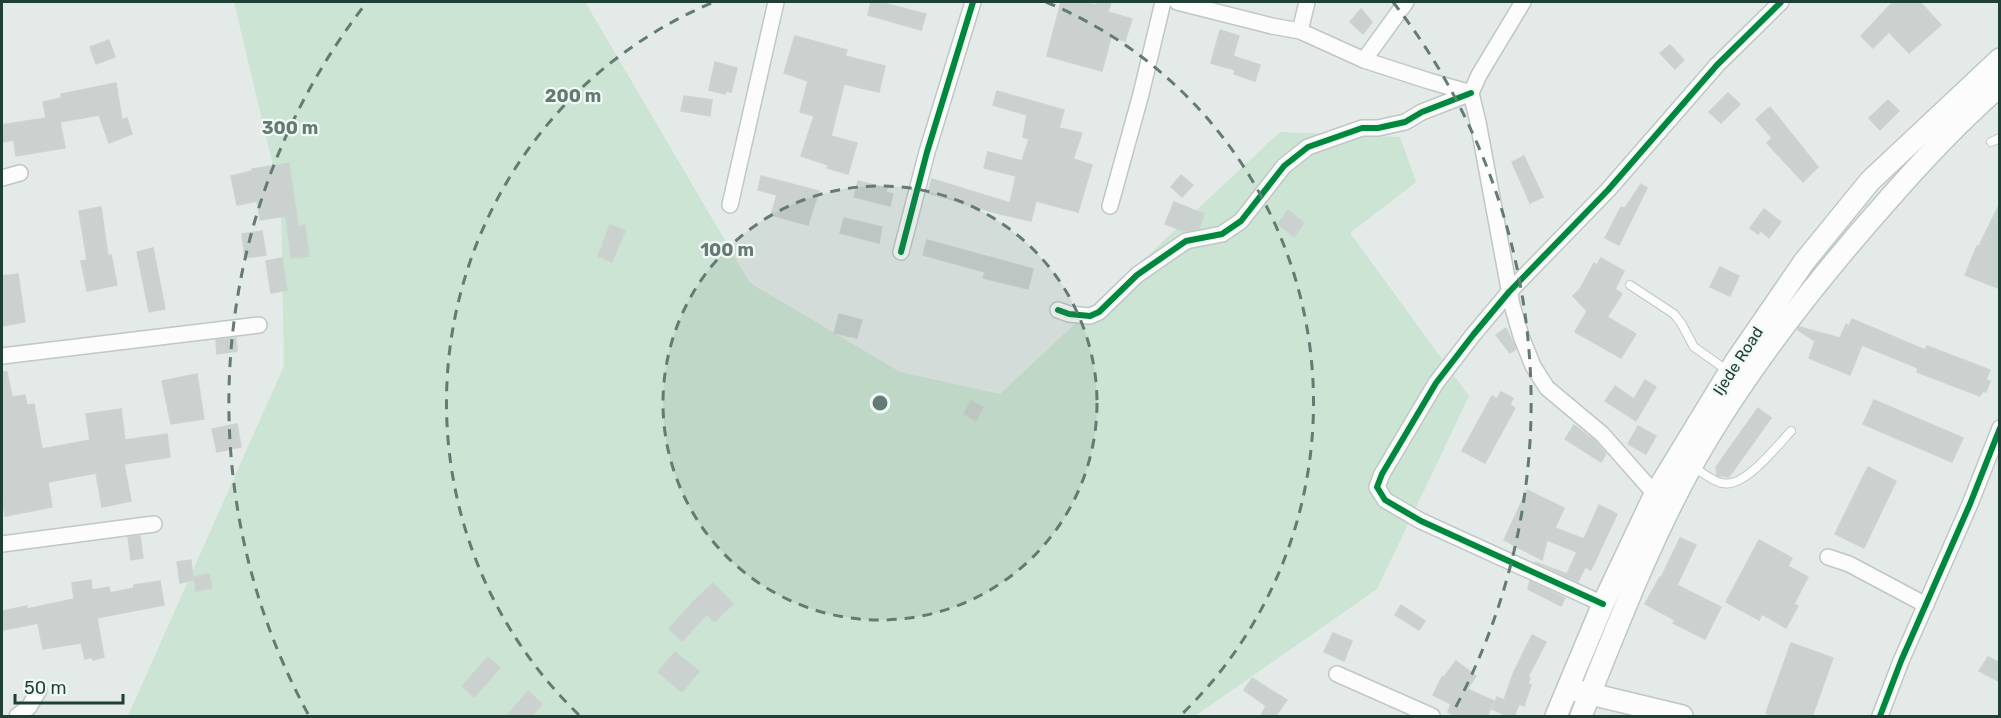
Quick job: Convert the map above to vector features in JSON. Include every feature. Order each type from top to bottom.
[{"type":"main road","name":"Ijede Road","points":[[1556,717],[1603,604],[1655,494],[1729,372],[1804,262],[1870,181],[2000,59]]},
{"type":"main road","name":"Ijede Road","points":[[1581,717],[1634,584],[1691,467],[1738,389],[1851,241],[1972,110],[2000,86]]},
{"type":"main road","points":[[1567,689],[1682,717]]},
{"type":"street","points":[[730,205],[776,2]]},
{"type":"street","points":[[900,252],[927,152],[973,2]]},
{"type":"street","points":[[1110,206],[1141,94],[1163,2]]},
{"type":"street","points":[[1177,2],[1300,31],[1364,60],[1471,93]]},
{"type":"street","points":[[1300,31],[1307,2]]},
{"type":"street","points":[[1364,60],[1406,2]]},
{"type":"street","points":[[1523,2],[1479,75],[1471,93],[1479,122],[1509,292],[1521,336],[1533,366],[1547,388],[1602,434],[1655,494]]},
{"type":"street","points":[[1603,604],[1421,521],[1385,500],[1377,488],[1382,474],[1436,383],[1473,335],[1509,292],[1608,190],[1717,65],[1781,2]]},
{"type":"street","points":[[1058,310],[1069,314],[1090,316],[1099,312],[1137,275],[1186,241],[1222,234],[1241,221],[1284,166],[1308,147],[1362,128],[1378,128],[1405,122],[1422,112],[1471,93]]},
{"type":"street","points":[[2,178],[20,173]]},
{"type":"street","points":[[2,356],[259,325]]},
{"type":"street","points":[[1880,717],[1885,699],[1970,504],[2000,428]]},
{"type":"street","points":[[2,544],[154,524]]},
{"type":"street","points":[[1828,557],[1849,564],[1926,605]]},
{"type":"street","points":[[1337,674],[1432,717]]},
{"type":"street","points":[[17,717],[29,707],[39,690]]},
{"type":"lane","points":[[1991,142],[2000,138]]},
{"type":"lane","points":[[1630,285],[1674,314],[1694,347],[1729,372]]},
{"type":"lane","points":[[1691,467],[1722,483],[1733,484],[1747,476],[1791,431]]},
{"type":"green space","points":[[234,2],[585,2],[750,283],[900,372],[1000,394],[1280,132],[1400,137],[1416,182],[1350,233],[1469,396],[1377,589],[1195,716],[128,716],[284,366],[281,199]]},
{"type":"building","points":[[871,2],[926,14],[921,30],[868,15]]},
{"type":"building","points":[[1061,2],[1096,5],[1097,2],[1111,2],[1108,12],[1132,19],[1125,41],[1111,37],[1102,71],[1047,56]]},
{"type":"building","points":[[1893,2],[1920,2],[1941,25],[1909,53],[1889,32],[1873,48],[1861,36]]},
{"type":"building","points":[[1361,9],[1372,22],[1363,34],[1350,22]]},
{"type":"building","points":[[1220,30],[1239,36],[1233,56],[1260,65],[1255,81],[1234,74],[1235,70],[1211,63]]},
{"type":"building","points":[[795,36],[847,50],[845,56],[885,66],[879,92],[844,84],[831,136],[857,143],[848,174],[827,168],[828,165],[801,156],[814,116],[800,112],[808,81],[784,73]]},
{"type":"building","points":[[109,40],[115,57],[96,64],[90,47]]},
{"type":"building","points":[[1670,45],[1684,60],[1675,69],[1660,53]]},
{"type":"building","points":[[715,62],[737,68],[731,92],[726,91],[725,94],[709,90]]},
{"type":"building","points":[[116,83],[122,120],[127,118],[132,134],[109,143],[99,115],[60,122],[65,148],[16,156],[14,140],[2,142],[2,125],[46,118],[43,102],[61,98],[61,94]]},
{"type":"building","points":[[997,91],[1064,110],[1059,128],[1082,133],[1073,159],[1092,165],[1078,212],[1036,201],[1031,221],[928,193],[932,179],[1010,203],[1016,176],[984,168],[988,152],[1022,161],[1029,139],[1023,137],[1027,115],[993,105]]},
{"type":"building","points":[[1728,93],[1740,104],[1721,123],[1709,112]]},
{"type":"building","points":[[684,96],[712,100],[710,116],[681,111]]},
{"type":"building","points":[[1888,100],[1899,111],[1880,130],[1869,118]]},
{"type":"building","points":[[1770,107],[1818,167],[1803,182],[1767,143],[1772,138],[1756,119]]},
{"type":"building","points":[[1524,156],[1543,197],[1530,203],[1512,162]]},
{"type":"building","points":[[289,163],[298,226],[305,225],[309,256],[291,258],[286,216],[260,220],[257,201],[237,205],[231,176],[252,171],[252,169]]},
{"type":"building","points":[[1181,175],[1193,185],[1182,197],[1171,187]]},
{"type":"building","points":[[761,176],[819,191],[808,225],[771,215],[777,195],[758,190]]},
{"type":"building","points":[[858,181],[887,188],[886,192],[893,194],[890,206],[854,197]]},
{"type":"building","points":[[1641,184],[1647,188],[1619,245],[1605,238],[1621,207],[1625,208]]},
{"type":"building","points":[[1174,202],[1204,214],[1199,229],[1184,231],[1165,224]]},
{"type":"building","points":[[2000,203],[2000,289],[1965,275],[1977,246]]},
{"type":"building","points":[[101,207],[108,256],[111,255],[117,285],[87,291],[81,261],[87,260],[79,211]]},
{"type":"building","points":[[1764,209],[1781,222],[1769,238],[1761,231],[1758,234],[1750,228]]},
{"type":"building","points":[[1288,210],[1304,223],[1294,237],[1278,224]]},
{"type":"building","points":[[844,218],[882,227],[879,243],[840,233]]},
{"type":"building","points":[[610,225],[625,231],[612,262],[598,256]]},
{"type":"building","points":[[262,231],[266,255],[245,258],[242,234]]},
{"type":"building","points":[[927,240],[1033,269],[1028,289],[983,278],[985,272],[923,255]]},
{"type":"building","points":[[153,248],[165,309],[149,312],[137,252]]},
{"type":"building","points":[[282,258],[287,290],[271,293],[266,261]]},
{"type":"building","points":[[1601,258],[1624,271],[1615,289],[1622,294],[1607,317],[1636,334],[1621,358],[1575,332],[1587,311],[1573,296],[1580,289],[1594,263],[1597,265]]},
{"type":"building","points":[[1720,267],[1739,276],[1730,296],[1710,287]]},
{"type":"building","points":[[18,274],[25,322],[2,326],[2,276]]},
{"type":"building","points":[[839,314],[862,320],[857,338],[834,333]]},
{"type":"building","points":[[1852,319],[1925,350],[1927,346],[1990,370],[1986,380],[1990,381],[1986,392],[1983,391],[1980,396],[1917,372],[1918,368],[1862,345],[1850,375],[1809,358],[1815,341],[1798,330],[1799,327],[1840,338],[1846,324],[1849,326]]},
{"type":"building","points":[[1506,328],[1516,349],[1510,353],[1496,335]]},
{"type":"building","points":[[236,338],[237,351],[217,354],[216,340]]},
{"type":"building","points":[[2,372],[7,372],[12,397],[25,395],[27,405],[34,404],[42,449],[90,440],[86,414],[121,409],[125,440],[167,434],[170,457],[124,464],[131,501],[102,507],[96,473],[48,482],[52,507],[5,516],[2,498]]},
{"type":"building","points":[[197,374],[204,419],[171,424],[162,381]]},
{"type":"building","points":[[1645,380],[1656,387],[1636,421],[1605,401],[1615,386],[1634,399]]},
{"type":"building","points":[[1501,392],[1513,398],[1510,405],[1515,408],[1485,463],[1462,451],[1492,396],[1497,399]]},
{"type":"building","points":[[1874,400],[1963,438],[1952,462],[1863,424]]},
{"type":"building","points":[[971,401],[983,407],[976,421],[964,414]]},
{"type":"building","points":[[1758,408],[1771,418],[1729,477],[1717,475],[1716,467]]},
{"type":"building","points":[[237,424],[241,447],[217,452],[212,429]]},
{"type":"building","points":[[1574,425],[1595,441],[1606,454],[1601,462],[1565,439]]},
{"type":"building","points":[[1638,426],[1656,436],[1646,454],[1628,444]]},
{"type":"building","points":[[1868,467],[1896,481],[1864,548],[1835,534]]},
{"type":"building","points":[[1527,490],[1564,508],[1555,528],[1584,539],[1599,505],[1617,514],[1591,570],[1585,567],[1578,582],[1535,562],[1567,574],[1577,552],[1547,540],[1542,560],[1504,540]]},
{"type":"building","points":[[140,536],[143,558],[131,560],[128,537]]},
{"type":"building","points":[[1680,538],[1696,545],[1677,585],[1721,607],[1705,639],[1673,623],[1675,620],[1645,604],[1661,578]]},
{"type":"building","points":[[1759,540],[1792,558],[1788,566],[1808,577],[1794,604],[1798,606],[1786,628],[1762,614],[1759,620],[1726,602]]},
{"type":"building","points":[[191,560],[193,580],[180,583],[177,562]]},
{"type":"building","points":[[209,574],[212,588],[196,591],[194,577]]},
{"type":"building","points":[[91,580],[92,590],[109,587],[110,593],[134,588],[134,585],[160,581],[164,605],[97,618],[104,657],[93,660],[92,657],[85,659],[81,643],[43,649],[38,623],[3,630],[2,611],[27,606],[27,609],[74,599],[72,583]]},
{"type":"building","points":[[1530,581],[1565,598],[1561,606],[1528,589]]},
{"type":"building","points":[[713,583],[733,604],[714,622],[707,614],[682,641],[669,629]]},
{"type":"building","points":[[1401,605],[1425,621],[1419,630],[1395,615]]},
{"type":"building","points":[[1333,633],[1352,641],[1344,661],[1324,652]]},
{"type":"building","points":[[1532,635],[1546,642],[1528,677],[1530,678],[1528,684],[1531,685],[1524,706],[1519,704],[1514,717],[1509,717],[1492,709],[1497,697],[1504,700],[1513,674]]},
{"type":"building","points":[[1791,643],[1833,658],[1812,717],[1777,717],[1766,713]]},
{"type":"building","points":[[675,652],[699,671],[682,692],[658,672]]},
{"type":"building","points":[[488,657],[500,668],[474,697],[462,686]]},
{"type":"building","points":[[1988,657],[2000,663],[2000,682],[1979,671]]},
{"type":"building","points":[[1456,661],[1476,676],[1467,689],[1494,701],[1487,717],[1458,717],[1448,712],[1451,704],[1433,695],[1442,677]]},
{"type":"building","points":[[1252,678],[1287,700],[1275,717],[1260,717],[1266,706],[1244,690]]},
{"type":"building","points":[[528,691],[542,704],[531,717],[506,717]]},
{"type":"cycle path","points":[[901,252],[927,152],[973,2]]},
{"type":"cycle path","points":[[1603,604],[1421,521],[1385,500],[1377,487],[1382,474],[1436,383],[1473,335],[1509,292],[1608,190],[1717,65],[1781,2]]},
{"type":"cycle path","points":[[1058,310],[1069,314],[1090,316],[1099,312],[1137,275],[1186,241],[1222,234],[1241,221],[1284,166],[1308,147],[1362,128],[1378,128],[1405,122],[1422,112],[1471,93]]},
{"type":"cycle path","points":[[1880,716],[2000,428]]}]
